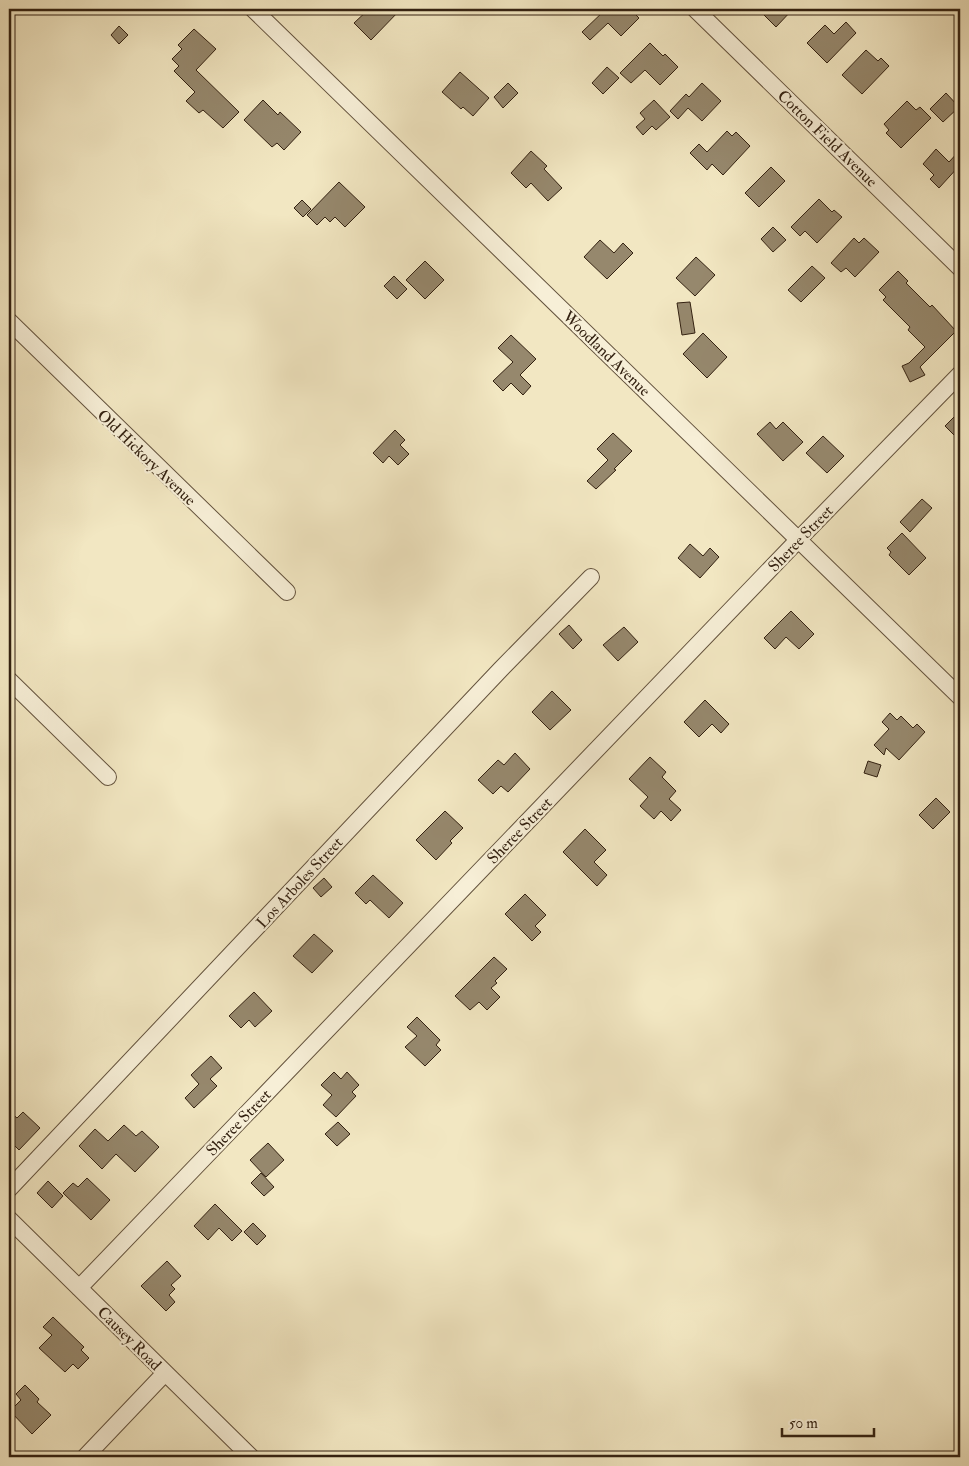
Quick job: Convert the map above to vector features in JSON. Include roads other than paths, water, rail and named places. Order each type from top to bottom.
[{"type":"street","name":"Woodland Avenue","points":[[253,9],[960,697]]},
{"type":"street","name":"Cotton Field Avenue","points":[[695,9],[960,268]]},
{"type":"street","name":"Old Hickory Avenue","points":[[9,322],[287,592]]},
{"type":"street","name":"Sheree Street","points":[[79,1288],[960,374]]},
{"type":"street","name":"Los Arboles Street","points":[[9,1189],[501,669],[591,577]]},
{"type":"street","points":[[9,680],[108,777]]},
{"type":"street","name":"Causey Road","points":[[9,1219],[251,1457]]},
{"type":"street","points":[[85,1457],[165,1373]]}]
